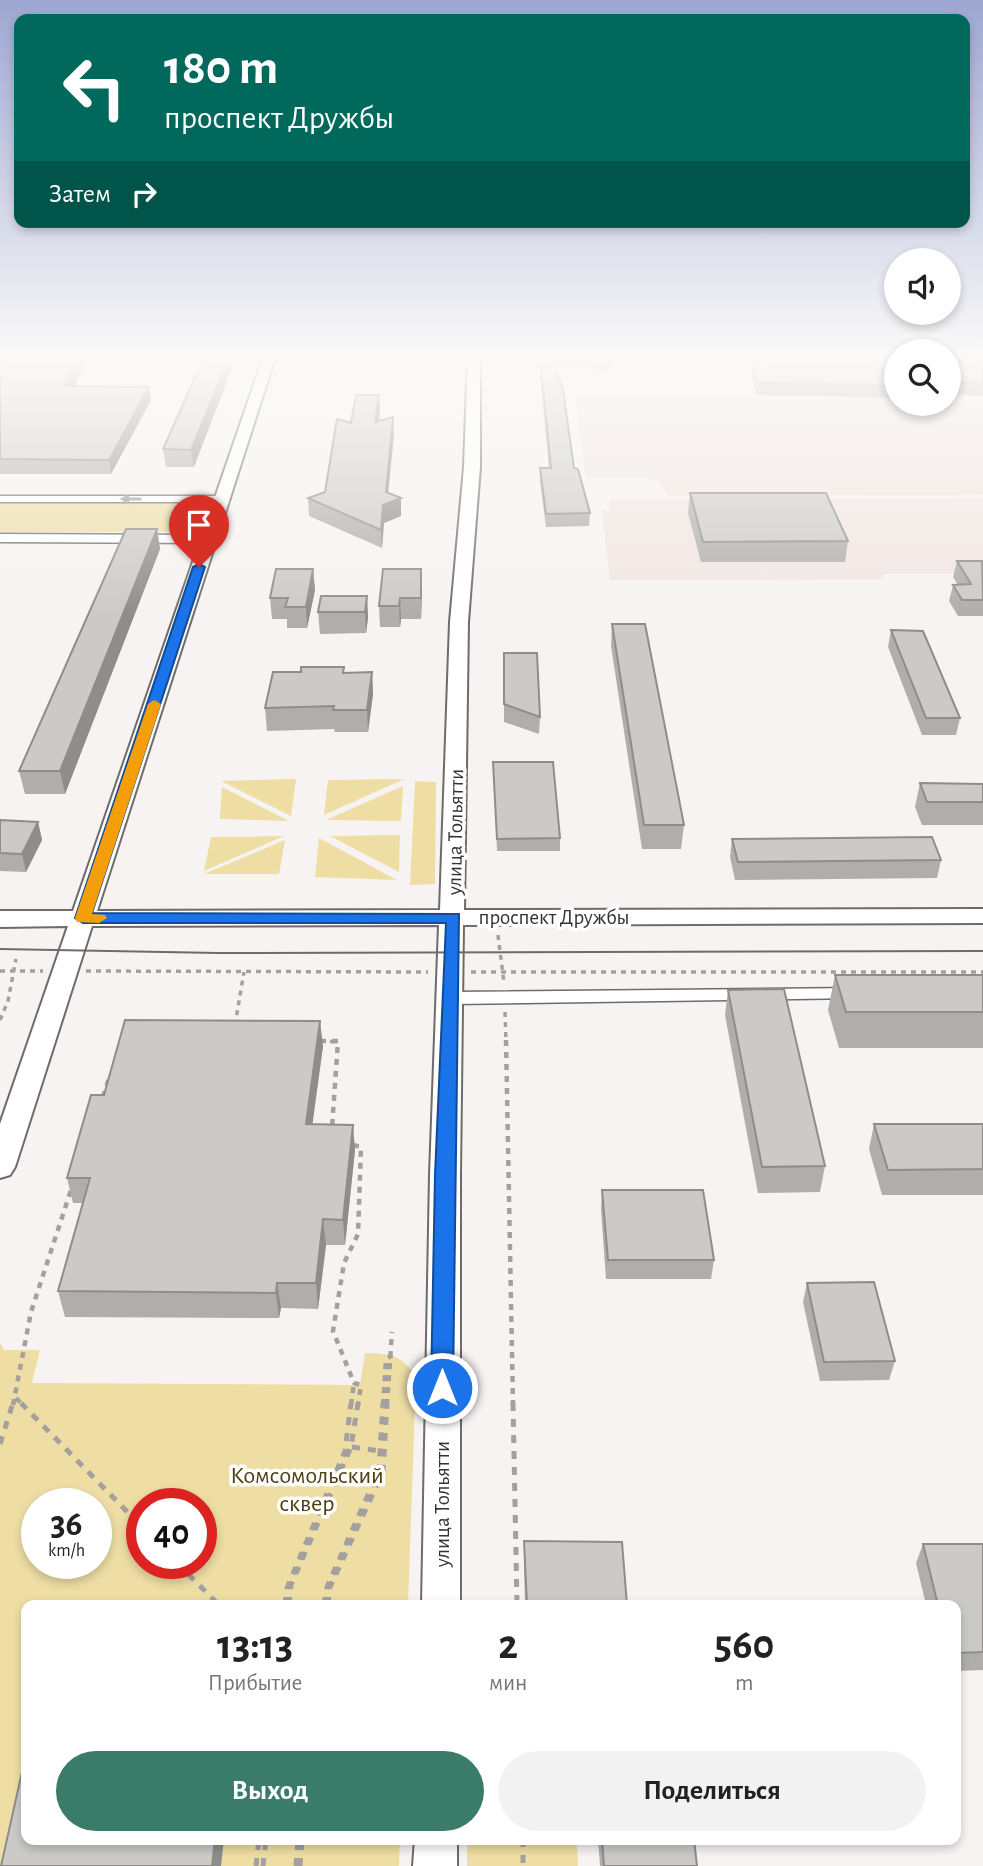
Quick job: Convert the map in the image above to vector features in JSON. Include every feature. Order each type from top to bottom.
[{"type":"street","points":[[0,1167],[242,442]]},
{"type":"street","name":"улица Тольятти","points":[[441,1600],[442,1332],[459,622],[472,442]]},
{"type":"street","points":[[0,499],[224,499]]},
{"type":"street","points":[[0,538],[209,540]]},
{"type":"street","name":"проспект Дружбы","points":[[0,919],[983,916]]},
{"type":"street","points":[[451,985],[505,998],[875,993]]},
{"type":"street","points":[[435,1866],[436,1845]]},
{"type":"path","points":[[495,917],[504,972],[505,998],[517,1600]]},
{"type":"path","points":[[0,1020],[8,1001],[16,959]]},
{"type":"path","points":[[0,971],[244,972],[451,985],[504,972],[983,972]]},
{"type":"path","points":[[232,1039],[244,972]]},
{"type":"path","points":[[312,1041],[338,1041],[331,1140]]},
{"type":"path","points":[[99,1106],[112,1068]]},
{"type":"path","points":[[287,1600],[287,1588],[348,1446],[354,1383],[333,1331],[344,1264],[358,1234],[361,1147],[341,1143]]},
{"type":"path","points":[[0,1444],[15,1397],[31,1312],[74,1183]]},
{"type":"path","points":[[326,1600],[327,1587],[379,1470],[386,1360],[392,1355],[392,1332]]},
{"type":"path","points":[[15,1397],[126,1511]]},
{"type":"path","points":[[348,1446],[382,1451]]},
{"type":"path","points":[[193,1579],[214,1600]]},
{"type":"path","points":[[256,1866],[258,1845]]},
{"type":"path","points":[[264,1866],[266,1845]]},
{"type":"path","points":[[298,1866],[300,1845]]},
{"type":"path","points":[[523,1845],[523,1866]]},
{"type":"shaded area","points":[[581,442],[983,442],[983,495],[669,496],[656,480],[586,478]]},
{"type":"shaded area","points":[[983,498],[983,574],[884,574],[881,579],[610,580],[602,510],[610,510],[609,499]]},
{"type":"green space","points":[[0,503],[206,503],[199,532],[0,532]]},
{"type":"green space","points":[[296,779],[291,816],[221,781]]},
{"type":"green space","points":[[404,779],[324,815],[328,780]]},
{"type":"green space","points":[[415,781],[436,782],[435,884],[410,885]]},
{"type":"green space","points":[[403,786],[401,821],[326,820]]},
{"type":"green space","points":[[222,787],[289,821],[220,819]]},
{"type":"green space","points":[[400,835],[399,872],[330,836]]},
{"type":"green space","points":[[284,836],[204,871],[211,837]]},
{"type":"green space","points":[[319,838],[397,880],[315,877]]},
{"type":"green space","points":[[285,840],[279,874],[204,874]]},
{"type":"green space","name":"Комсомольский сквер","points":[[0,1343],[4,1350],[40,1350],[32,1383],[360,1385],[365,1353],[394,1357],[411,1370],[416,1377],[408,1600],[21,1600],[21,1845],[400,1845],[399,1866],[0,1866]]},
{"type":"green space","points":[[467,1845],[577,1845],[578,1866],[467,1866]]},
{"type":"building","points":[[0,442],[119,442],[109,460],[0,459]]},
{"type":"building","points":[[166,442],[194,442],[191,450],[163,449]]},
{"type":"building","points":[[333,442],[391,442],[386,492],[401,498],[383,505],[381,530],[308,498],[325,492]]},
{"type":"building","points":[[548,442],[570,442],[574,468],[578,469],[590,513],[546,514],[540,468],[551,468]]},
{"type":"building","points":[[690,493],[826,493],[848,541],[703,542]]},
{"type":"building","points":[[126,529],[157,529],[60,771],[19,771]]},
{"type":"building","points":[[957,561],[982,561],[983,600],[962,600],[953,585],[971,584]]},
{"type":"building","points":[[276,569],[313,569],[306,607],[285,607],[288,598],[270,598]]},
{"type":"building","points":[[383,569],[421,569],[421,598],[400,598],[399,606],[379,606]]},
{"type":"building","points":[[321,596],[367,596],[365,612],[318,612]]},
{"type":"building","points":[[612,624],[645,624],[684,825],[644,825]]},
{"type":"building","points":[[891,630],[923,631],[960,718],[926,718]]},
{"type":"building","points":[[504,653],[537,653],[540,717],[504,704]]},
{"type":"building","points":[[301,667],[344,667],[343,673],[372,672],[367,710],[333,710],[334,706],[265,708],[273,672],[301,672]]},
{"type":"building","points":[[493,762],[553,762],[560,838],[497,839]]},
{"type":"building","points":[[920,783],[983,784],[983,802],[927,802]]},
{"type":"building","points":[[0,820],[38,822],[22,854],[0,853]]},
{"type":"building","points":[[932,837],[941,860],[738,862],[732,839]]},
{"type":"building","points":[[835,975],[983,975],[983,1012],[846,1012]]},
{"type":"building","points":[[784,989],[825,1166],[762,1167],[728,990]]},
{"type":"building","points":[[125,1020],[320,1021],[306,1124],[353,1125],[343,1220],[323,1219],[316,1283],[277,1283],[276,1293],[58,1291],[90,1178],[67,1178],[91,1095],[104,1095]]},
{"type":"building","points":[[874,1124],[983,1124],[983,1169],[888,1170]]},
{"type":"building","points":[[602,1190],[703,1190],[714,1260],[608,1260]]},
{"type":"building","points":[[874,1282],[895,1361],[824,1362],[807,1283]]},
{"type":"building","points":[[524,1541],[622,1542],[627,1600],[527,1600]]},
{"type":"building","points":[[923,1544],[983,1544],[983,1652],[961,1653],[961,1600],[937,1600]]},
{"type":"building","points":[[21,1776],[21,1845],[214,1845],[212,1866],[1,1866]]},
{"type":"building","points":[[602,1845],[695,1845],[697,1866],[604,1866]]},
{"type":"tram line","points":[[0,949],[218,953],[983,951]]},
{"type":"slow traffic","points":[[99,918],[83,918],[154,704]]},
{"type":"route","points":[[199,567],[83,918],[454,918],[445,1175],[442,1388]]}]
